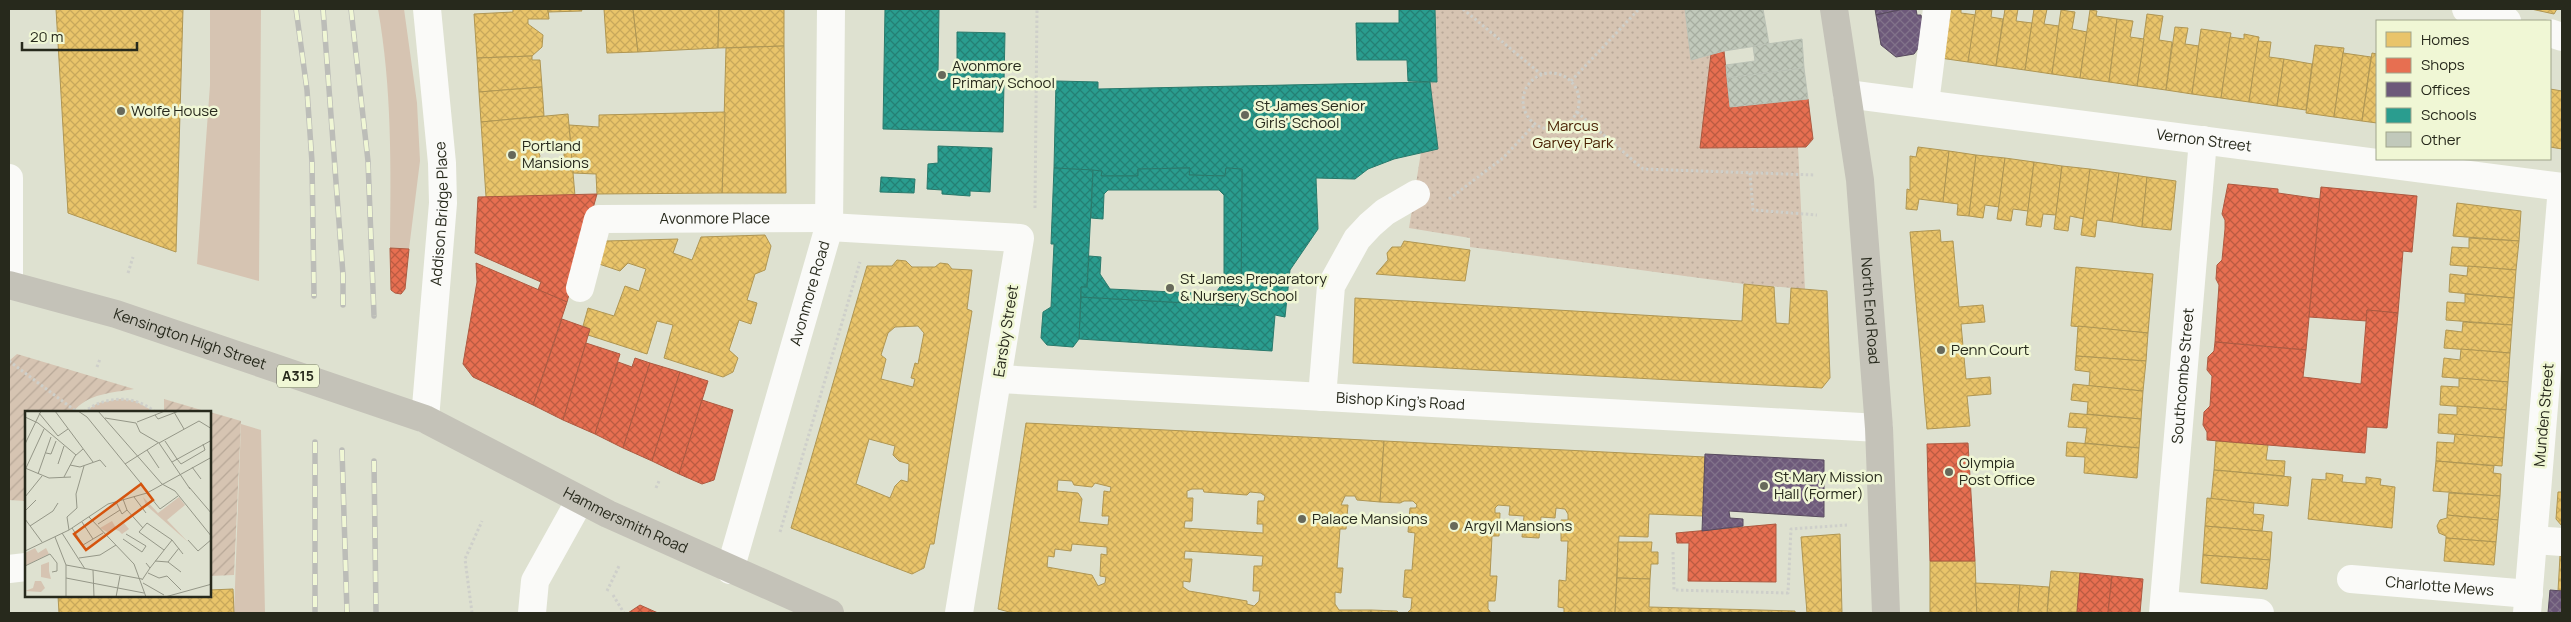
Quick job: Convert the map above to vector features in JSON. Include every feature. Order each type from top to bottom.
[{"type":"main road","name":"North End Road","points":[[1834,9],[1860,180],[1879,428],[1886,613]]},
{"type":"main road","name":"Kensington High Street","points":[[9,285],[116,314],[426,419]]},
{"type":"main road","name":"Hammersmith Road","points":[[426,419],[580,500],[730,570],[830,613]]},
{"type":"street","name":"Addison Bridge Place","points":[[426,419],[443,202],[442,163],[427,9]]},
{"type":"street","name":"Avonmore Road","points":[[730,570],[829,222],[831,9]]},
{"type":"street","points":[[1925,102],[1937,9]]},
{"type":"street","points":[[2466,9],[2504,20]]},
{"type":"street","name":"Vernon Street","points":[[1847,94],[1925,102],[2562,188]]},
{"type":"street","name":"Southcombe Street","points":[[2164,609],[2203,140]]},
{"type":"street","points":[[9,178],[9,285]]},
{"type":"street","name":"Munden Street","points":[[2528,604],[2562,188]]},
{"type":"street","points":[[1322,398],[1331,286],[1357,239],[1385,212],[1416,194]]},
{"type":"street","name":"Avonmore Place","points":[[580,288],[598,219],[829,222]]},
{"type":"street","points":[[829,222],[1020,238]]},
{"type":"street","name":"Earsby Street","points":[[959,613],[999,379],[1020,238]]},
{"type":"street","name":"Bishop King's Road","points":[[999,379],[1879,428]]},
{"type":"street","points":[[532,613],[535,581],[580,500]]},
{"type":"street","points":[[2534,540],[2562,542]]},
{"type":"street","points":[[9,569],[25,567]]},
{"type":"street","name":"Charlotte Mews","points":[[2351,579],[2528,604]]},
{"type":"street","points":[[2164,609],[2260,613]]},
{"type":"path","points":[[1020,238],[1036,206],[1037,9]]},
{"type":"path","points":[[1463,9],[1542,75]]},
{"type":"path","points":[[1571,81],[1639,9]]},
{"type":"path","points":[[1558,74],[1571,81],[1579,96],[1577,112],[1573,120],[1558,128],[1549,129],[1535,124],[1527,115],[1524,106],[1524,96],[1534,80],[1542,75],[1558,74]]},
{"type":"path","points":[[1577,112],[1643,169],[1815,175]]},
{"type":"path","points":[[1416,194],[1435,209],[1503,158],[1535,124]]},
{"type":"path","points":[[1750,172],[1753,210],[1817,215]]},
{"type":"path","points":[[128,273],[133,257]]},
{"type":"path","points":[[96,367],[100,359]]},
{"type":"path","points":[[9,360],[76,411]]},
{"type":"path","points":[[86,411],[98,403],[120,399],[144,405],[153,411]]},
{"type":"path","points":[[144,405],[149,403]]},
{"type":"path","points":[[656,488],[659,482]]},
{"type":"path","points":[[472,613],[465,559],[482,521]]},
{"type":"path","points":[[1673,552],[1674,590],[1788,593],[1791,528],[1847,525]]},
{"type":"path","points":[[606,591],[620,564]]},
{"type":"path","points":[[613,595],[624,613]]},
{"type":"green space","points":[[210,9],[261,9],[259,281],[197,264],[210,85]]},
{"type":"green space","points":[[378,9],[404,9],[417,103],[420,161],[409,249],[390,248],[388,98],[383,39]]},
{"type":"green space","name":"Marcus Garvey Park","points":[[1435,9],[1685,9],[1691,59],[1711,54],[1700,148],[1798,147],[1805,289],[1744,284],[1470,247],[1470,238],[1409,228],[1421,152],[1438,149],[1430,82],[1437,81]]},
{"type":"green space","points":[[17,354],[134,389],[93,397],[74,411],[25,411],[25,501],[9,500],[9,361]]},
{"type":"green space","points":[[120,399],[135,401],[153,411],[86,411],[98,403]]},
{"type":"green space","points":[[164,399],[205,411],[166,411]]},
{"type":"green space","points":[[211,412],[241,421],[234,575],[211,576]]},
{"type":"green space","points":[[241,424],[261,430],[265,613],[234,613]]},
{"type":"building: Homes","name":"Wolfe House","points":[[56,9],[183,9],[176,252],[68,213]]},
{"type":"building: Homes","points":[[513,9],[548,9],[549,19],[528,19],[528,24],[543,35],[542,47],[532,56],[477,58],[474,14],[513,12]]},
{"type":"building: Homes","points":[[548,9],[581,9],[582,11],[548,12]]},
{"type":"building: Homes","points":[[604,9],[633,9],[638,52],[607,53]]},
{"type":"building: Homes","points":[[633,9],[719,9],[718,48],[638,52]]},
{"type":"building: Homes","points":[[719,9],[784,9],[784,46],[718,48]]},
{"type":"building: Homes","points":[[1947,9],[1961,9],[1961,13],[1976,15],[1968,62],[1940,58]]},
{"type":"building: Homes","points":[[1976,9],[1992,9],[1991,17],[2003,19],[1996,66],[1968,62]]},
{"type":"building: Homes","points":[[2005,9],[2018,9],[2016,21],[2032,23],[2025,70],[1996,66]]},
{"type":"building: Homes","points":[[2034,9],[2047,9],[2044,24],[2059,26],[2052,74],[2025,70]]},
{"type":"building: Homes","points":[[2531,9],[2557,9],[2554,14]]},
{"type":"building: Homes","points":[[2061,10],[2075,12],[2072,29],[2087,32],[2080,78],[2052,74]]},
{"type":"building: Homes","points":[[2090,10],[2097,11],[2096,16],[2117,19],[2109,82],[2080,78]]},
{"type":"building: Homes","points":[[2147,14],[2163,16],[2159,40],[2172,42],[2166,90],[2137,86]]},
{"type":"building: Homes","points":[[2117,19],[2133,21],[2130,37],[2144,39],[2137,86],[2109,82]]},
{"type":"building: Homes","points":[[2175,27],[2188,28],[2185,44],[2199,46],[2192,94],[2166,90]]},
{"type":"building: Homes","points":[[2201,29],[2231,33],[2221,98],[2192,94]]},
{"type":"building: Homes","points":[[2244,34],[2259,37],[2249,102],[2221,98],[2230,37],[2244,39]]},
{"type":"building: Homes","points":[[2258,41],[2271,42],[2269,57],[2284,59],[2277,106],[2249,102]]},
{"type":"building: Homes","points":[[2315,45],[2344,48],[2334,117],[2306,113]]},
{"type":"building: Homes","points":[[784,46],[786,193],[722,193],[726,48]]},
{"type":"building: Homes","points":[[2343,53],[2371,57],[2362,121],[2334,117]]},
{"type":"building: Homes","points":[[2372,53],[2376,54],[2376,123],[2362,121]]},
{"type":"building: Homes","points":[[532,56],[532,60],[540,60],[542,87],[479,92],[477,58]]},
{"type":"building: Homes","points":[[2284,59],[2312,64],[2306,110],[2277,106]]},
{"type":"building: Homes","points":[[542,87],[544,116],[481,122],[479,92]]},
{"type":"building: Homes","points":[[2551,89],[2562,91],[2562,149],[2551,147]]},
{"type":"building: Homes","points":[[725,112],[722,193],[597,194],[596,174],[573,173],[569,125],[599,127],[599,115]]},
{"type":"building: Homes","name":"Portland Mansions","points":[[568,114],[575,196],[486,197],[481,122]],"holes":[[[543,141],[543,145],[557,143],[564,150],[564,157],[558,163],[544,164],[544,168],[535,168],[540,156],[538,150],[534,148],[534,142]]]},
{"type":"building: Homes","points":[[1918,147],[1949,151],[1943,202],[1919,199],[1917,210],[1906,209],[1907,189],[1910,190],[1910,156],[1916,157]]},
{"type":"building: Homes","points":[[1949,151],[1976,155],[1969,216],[1957,215],[1958,204],[1943,202]]},
{"type":"building: Homes","points":[[1976,155],[2005,158],[1999,207],[1985,205],[1983,218],[1969,216]]},
{"type":"building: Homes","points":[[2005,158],[2034,162],[2028,211],[2013,209],[2011,221],[1997,219]]},
{"type":"building: Homes","points":[[2034,162],[2062,166],[2056,215],[2043,214],[2041,227],[2026,225]]},
{"type":"building: Homes","points":[[2062,166],[2090,169],[2084,219],[2070,216],[2068,231],[2054,229]]},
{"type":"building: Homes","points":[[2090,169],[2119,173],[2112,222],[2097,220],[2095,237],[2081,235]]},
{"type":"building: Homes","points":[[2119,173],[2147,177],[2142,227],[2112,222]]},
{"type":"building: Homes","points":[[2147,177],[2176,181],[2171,230],[2142,227]]},
{"type":"building: Homes","points":[[2457,203],[2521,211],[2519,241],[2453,236]]},
{"type":"building: Homes","name":"Penn Court","points":[[1940,230],[1941,242],[1953,241],[1959,307],[1983,305],[1985,322],[1961,324],[1966,379],[1990,377],[1991,394],[1967,396],[1970,426],[1927,429],[1910,232]]},
{"type":"building: Homes","points":[[765,235],[771,246],[765,270],[755,274],[747,300],[757,303],[751,324],[739,320],[729,350],[738,358],[733,372],[723,377],[664,358],[673,325],[657,321],[647,354],[588,335],[590,329],[583,326],[588,308],[614,316],[625,286],[639,291],[646,269],[628,263],[620,271],[599,264],[606,241],[678,239],[673,253],[692,260],[701,237]]},
{"type":"building: Homes","points":[[2469,238],[2519,241],[2516,270],[2450,265],[2452,247],[2469,248]]},
{"type":"building: Homes","points":[[1404,241],[1470,250],[1465,281],[1376,274],[1388,260],[1387,253],[1392,247],[1401,247]]},
{"type":"building: Homes","points":[[897,260],[906,261],[912,267],[935,267],[940,263],[948,264],[952,269],[972,270],[967,309],[972,311],[934,544],[930,544],[924,568],[912,574],[791,528],[867,266],[892,266]],"holes":[[[918,326],[924,333],[918,364],[915,363],[911,378],[915,379],[913,387],[881,379],[886,359],[881,355],[888,333],[895,327]],[[869,439],[895,446],[893,455],[899,461],[909,464],[908,482],[901,480],[895,486],[890,498],[856,484]]]},
{"type":"building: Homes","points":[[2468,266],[2516,270],[2514,298],[2449,292],[2450,274],[2467,276]]},
{"type":"building: Homes","points":[[2076,267],[2153,274],[2148,333],[2071,326]]},
{"type":"building: Homes","points":[[1744,284],[1774,287],[1776,323],[1789,324],[1791,288],[1827,291],[1830,378],[1822,388],[1353,363],[1355,298],[1742,321]]},
{"type":"building: Homes","points":[[2465,294],[2514,298],[2512,325],[2446,320],[2447,302],[2465,303]]},
{"type":"building: Homes","points":[[2463,322],[2512,325],[2510,353],[2444,348],[2446,330],[2462,332]]},
{"type":"building: Homes","points":[[2078,326],[2148,333],[2146,361],[2076,356]]},
{"type":"building: Homes","points":[[2461,349],[2510,353],[2508,382],[2442,377],[2444,358],[2460,360]]},
{"type":"building: Homes","points":[[2076,356],[2146,361],[2143,391],[2089,386],[2090,372],[2075,370]]},
{"type":"building: Homes","points":[[2459,378],[2508,382],[2506,410],[2440,405],[2441,386],[2459,387]]},
{"type":"building: Homes","points":[[2073,384],[2143,391],[2141,419],[2087,414],[2088,402],[2071,400]]},
{"type":"building: Homes","points":[[2457,406],[2506,410],[2504,438],[2438,433],[2439,414],[2457,415]]},
{"type":"building: Homes","points":[[2070,413],[2141,419],[2139,448],[2085,443],[2087,428],[2068,427]]},
{"type":"building: Homes","name":"Palace Mansions","points":[[1026,423],[1384,441],[1380,502],[1357,500],[1355,496],[1345,496],[1341,505],[1348,505],[1346,529],[1340,529],[1337,568],[1343,568],[1341,593],[1335,592],[1335,604],[1339,610],[1371,610],[1371,613],[1013,613],[998,609]],"holes":[[[1058,480],[1072,481],[1074,485],[1092,487],[1095,483],[1111,487],[1110,492],[1104,491],[1102,516],[1109,516],[1108,525],[1079,522],[1082,499],[1078,493],[1057,491]],[[1203,489],[1204,492],[1247,495],[1250,492],[1261,493],[1265,496],[1264,501],[1258,501],[1257,524],[1263,524],[1263,533],[1184,528],[1185,521],[1192,521],[1193,498],[1187,498],[1187,491]],[[1072,544],[1107,547],[1107,555],[1101,554],[1100,576],[1106,577],[1105,583],[1098,586],[1092,575],[1047,567],[1048,556],[1054,557],[1055,549],[1071,551]],[[1185,551],[1263,556],[1262,566],[1254,566],[1253,591],[1260,591],[1259,601],[1254,606],[1247,604],[1247,601],[1189,591],[1183,587],[1183,581],[1190,582],[1192,559],[1184,559]]]},
{"type":"building: Homes","points":[[2455,434],[2504,438],[2502,466],[2436,461],[2437,442],[2454,443]]},
{"type":"building: Homes","name":"Argyll Mansions","points":[[1384,441],[1705,457],[1703,516],[1649,514],[1648,537],[1619,536],[1615,613],[1564,613],[1564,608],[1558,607],[1559,580],[1566,581],[1568,541],[1561,541],[1561,520],[1568,520],[1568,514],[1565,509],[1556,508],[1555,518],[1541,517],[1539,538],[1522,537],[1524,516],[1509,515],[1510,506],[1498,505],[1495,508],[1495,513],[1500,513],[1499,536],[1492,536],[1490,576],[1497,576],[1495,601],[1488,601],[1488,609],[1491,613],[1407,613],[1411,609],[1412,598],[1403,597],[1405,570],[1412,570],[1415,533],[1408,532],[1410,508],[1416,508],[1417,505],[1413,501],[1400,503],[1380,502]]},
{"type":"building: Homes","points":[[2216,441],[2268,445],[2266,460],[2285,461],[2284,476],[2214,470]]},
{"type":"building: Homes","points":[[2067,442],[2139,448],[2137,478],[2084,473],[2085,457],[2066,456]]},
{"type":"building: Homes","points":[[2436,461],[2494,466],[2493,473],[2501,474],[2500,496],[2433,491]]},
{"type":"building: Homes","points":[[2214,470],[2291,477],[2288,506],[2211,499]]},
{"type":"building: Homes","points":[[2326,473],[2343,475],[2342,482],[2366,484],[2366,477],[2381,479],[2380,485],[2395,487],[2392,528],[2308,519],[2312,479],[2326,480]]},
{"type":"building: Homes","points":[[2558,492],[2562,492],[2562,526],[2556,519]]},
{"type":"building: Homes","points":[[2449,493],[2500,496],[2498,520],[2447,515]]},
{"type":"building: Homes","points":[[2207,498],[2254,503],[2253,514],[2264,515],[2262,531],[2205,526]]},
{"type":"building: Homes","points":[[2447,515],[2498,520],[2496,542],[2446,538],[2446,536],[2439,533],[2437,526],[2440,520],[2447,518]]},
{"type":"building: Homes","points":[[2205,526],[2272,532],[2270,560],[2203,555]]},
{"type":"building: Homes","points":[[1840,534],[1842,613],[1807,613],[1801,537]]},
{"type":"building: Homes","points":[[2446,538],[2496,542],[2494,565],[2444,561]]},
{"type":"building: Homes","points":[[1618,542],[1652,542],[1651,552],[1658,552],[1658,564],[1651,564],[1650,579],[1617,578]]},
{"type":"building: Homes","points":[[2203,555],[2270,560],[2267,589],[2201,583]]},
{"type":"building: Homes","points":[[2560,556],[2562,556],[2562,591],[2558,591]]},
{"type":"building: Homes","points":[[1930,561],[1975,561],[1977,613],[1930,613]]},
{"type":"building: Homes","points":[[2051,571],[2080,573],[2077,612],[2047,613]]},
{"type":"building: Homes","points":[[1617,578],[1650,579],[1649,607],[1795,611],[1795,613],[1615,613]]},
{"type":"building: Homes","points":[[1975,583],[2020,585],[2018,613],[1977,613]]},
{"type":"building: Homes","points":[[2020,585],[2049,587],[2047,613],[2018,613]]},
{"type":"building: Homes","points":[[233,589],[234,613],[59,613],[58,597],[211,597],[211,590]]},
{"type":"building: Homes","points":[[1371,610],[1397,611],[1399,613],[1371,613]]},
{"type":"building: Shops","points":[[1724,51],[1730,107],[1808,99],[1813,139],[1806,147],[1700,148],[1711,54]]},
{"type":"building: Shops","points":[[2228,184],[2278,189],[2278,193],[2320,199],[2306,350],[2215,342],[2219,285],[2216,279],[2217,265],[2222,260],[2225,220],[2222,214]]},
{"type":"building: Shops","points":[[2321,187],[2417,196],[2412,252],[2403,251],[2398,313],[2367,310],[2367,321],[2309,317]]},
{"type":"building: Shops","points":[[597,194],[567,302],[538,290],[541,282],[475,253],[478,197]]},
{"type":"building: Shops","points":[[390,248],[409,249],[405,289],[401,294],[391,290]]},
{"type":"building: Shops","points":[[476,263],[567,302],[533,405],[473,377],[463,364],[477,282]]},
{"type":"building: Shops","points":[[2367,310],[2398,313],[2387,428],[2367,427],[2365,453],[2207,440],[2207,432],[2203,425],[2204,412],[2210,406],[2212,376],[2207,370],[2208,357],[2214,351],[2215,342],[2306,350],[2303,377],[2361,384]]},
{"type":"building: Shops","points":[[562,319],[590,329],[563,420],[533,405]]},
{"type":"building: Shops","points":[[586,343],[620,354],[595,434],[563,420]]},
{"type":"building: Shops","points":[[635,358],[650,363],[623,448],[595,434],[618,362],[632,367]]},
{"type":"building: Shops","points":[[650,363],[680,372],[652,461],[623,448]]},
{"type":"building: Shops","points":[[680,372],[708,381],[679,474],[652,461]]},
{"type":"building: Shops","points":[[702,400],[733,410],[714,480],[702,484],[679,474]]},
{"type":"building: Shops","points":[[1968,443],[1975,561],[1930,561],[1927,444]]},
{"type":"building: Shops","points":[[1776,524],[1776,582],[1688,581],[1689,543],[1677,543],[1676,533]]},
{"type":"building: Shops","points":[[2080,573],[2112,576],[2108,613],[2077,613]]},
{"type":"building: Shops","points":[[2112,576],[2143,579],[2140,613],[2108,613]]},
{"type":"building: Shops","points":[[640,605],[658,613],[628,613]]},
{"type":"building: Offices","points":[[1875,9],[1904,9],[1876,15]]},
{"type":"building: Offices","points":[[1904,9],[1916,9],[1917,15],[1921,15],[1926,38],[1914,54],[1896,57],[1881,45],[1876,15]]},
{"type":"building: Offices","name":"St Mary Mission Hall (Former)","points":[[1705,454],[1824,460],[1824,517],[1729,511],[1730,518],[1743,519],[1743,526],[1702,531]]},
{"type":"building: Offices","points":[[2550,590],[2562,591],[2562,613],[2548,613]]},
{"type":"building: Schools","points":[[885,9],[939,9],[938,73],[957,74],[957,32],[1005,33],[1003,132],[883,129]]},
{"type":"building: Schools","points":[[1399,9],[1435,9],[1437,82],[1408,81],[1407,60],[1357,60],[1356,23],[1399,23]]},
{"type":"building: Schools","points":[[1056,81],[1098,82],[1098,89],[1430,82],[1438,149],[1394,159],[1368,169],[1355,179],[1316,178],[1318,229],[1290,270],[1285,317],[1275,315],[1272,351],[1079,339],[1081,297],[1241,306],[1242,169],[1226,168],[1225,176],[1189,175],[1190,168],[1138,169],[1138,176],[1101,176],[1102,171],[1054,168]]},
{"type":"building: Schools","points":[[938,146],[992,148],[990,192],[970,191],[970,196],[942,194],[942,190],[927,189],[928,164],[938,163]]},
{"type":"building: Schools","points":[[1054,168],[1093,170],[1087,287],[1081,287],[1079,339],[1073,347],[1047,345],[1041,338],[1043,312],[1051,307],[1054,244],[1051,244]]},
{"type":"building: Schools","points":[[1190,168],[1189,175],[1225,176],[1226,168],[1242,169],[1241,306],[1081,297],[1081,287],[1087,287],[1089,256],[1101,257],[1100,274],[1110,289],[1215,294],[1224,281],[1224,195],[1219,190],[1108,190],[1104,194],[1103,219],[1091,218],[1093,170],[1102,171],[1101,176],[1138,176],[1138,169]]},
{"type":"building: Schools","points":[[881,177],[915,179],[914,193],[880,192]]},
{"type":"building: Other","points":[[1685,9],[1763,9],[1769,44],[1724,51],[1691,60]]},
{"type":"building: Other","points":[[1802,39],[1804,68],[1727,78],[1726,65],[1755,61],[1753,46]]},
{"type":"building: Other","points":[[1804,68],[1808,99],[1730,107],[1727,78]]},
{"type":"railway","points":[[296,9],[307,90],[312,162],[314,296]]},
{"type":"railway","points":[[323,9],[343,275],[343,305]]},
{"type":"railway","points":[[351,9],[368,161],[374,316]]},
{"type":"railway","points":[[315,442],[315,613]]},
{"type":"railway","points":[[342,450],[347,613]]},
{"type":"railway","points":[[374,461],[376,613]]},
{"type":"place","name":"Avonmore Primary School","points":[[942,75]]},
{"type":"place","name":"Wolfe House","points":[[121,111]]},
{"type":"place","name":"St James Senior Girls' School","points":[[1245,115]]},
{"type":"place","name":"Portland Mansions","points":[[512,155]]},
{"type":"place","name":"St James Preparatory & Nursery School","points":[[1170,288]]},
{"type":"place","name":"Penn Court","points":[[1941,350]]},
{"type":"place","name":"Olympia Post Office","points":[[1949,472]]},
{"type":"place","name":"St Mary Mission Hall (Former)","points":[[1764,486]]},
{"type":"place","name":"Palace Mansions","points":[[1302,519]]},
{"type":"place","name":"Argyll Mansions","points":[[1454,526]]}]
